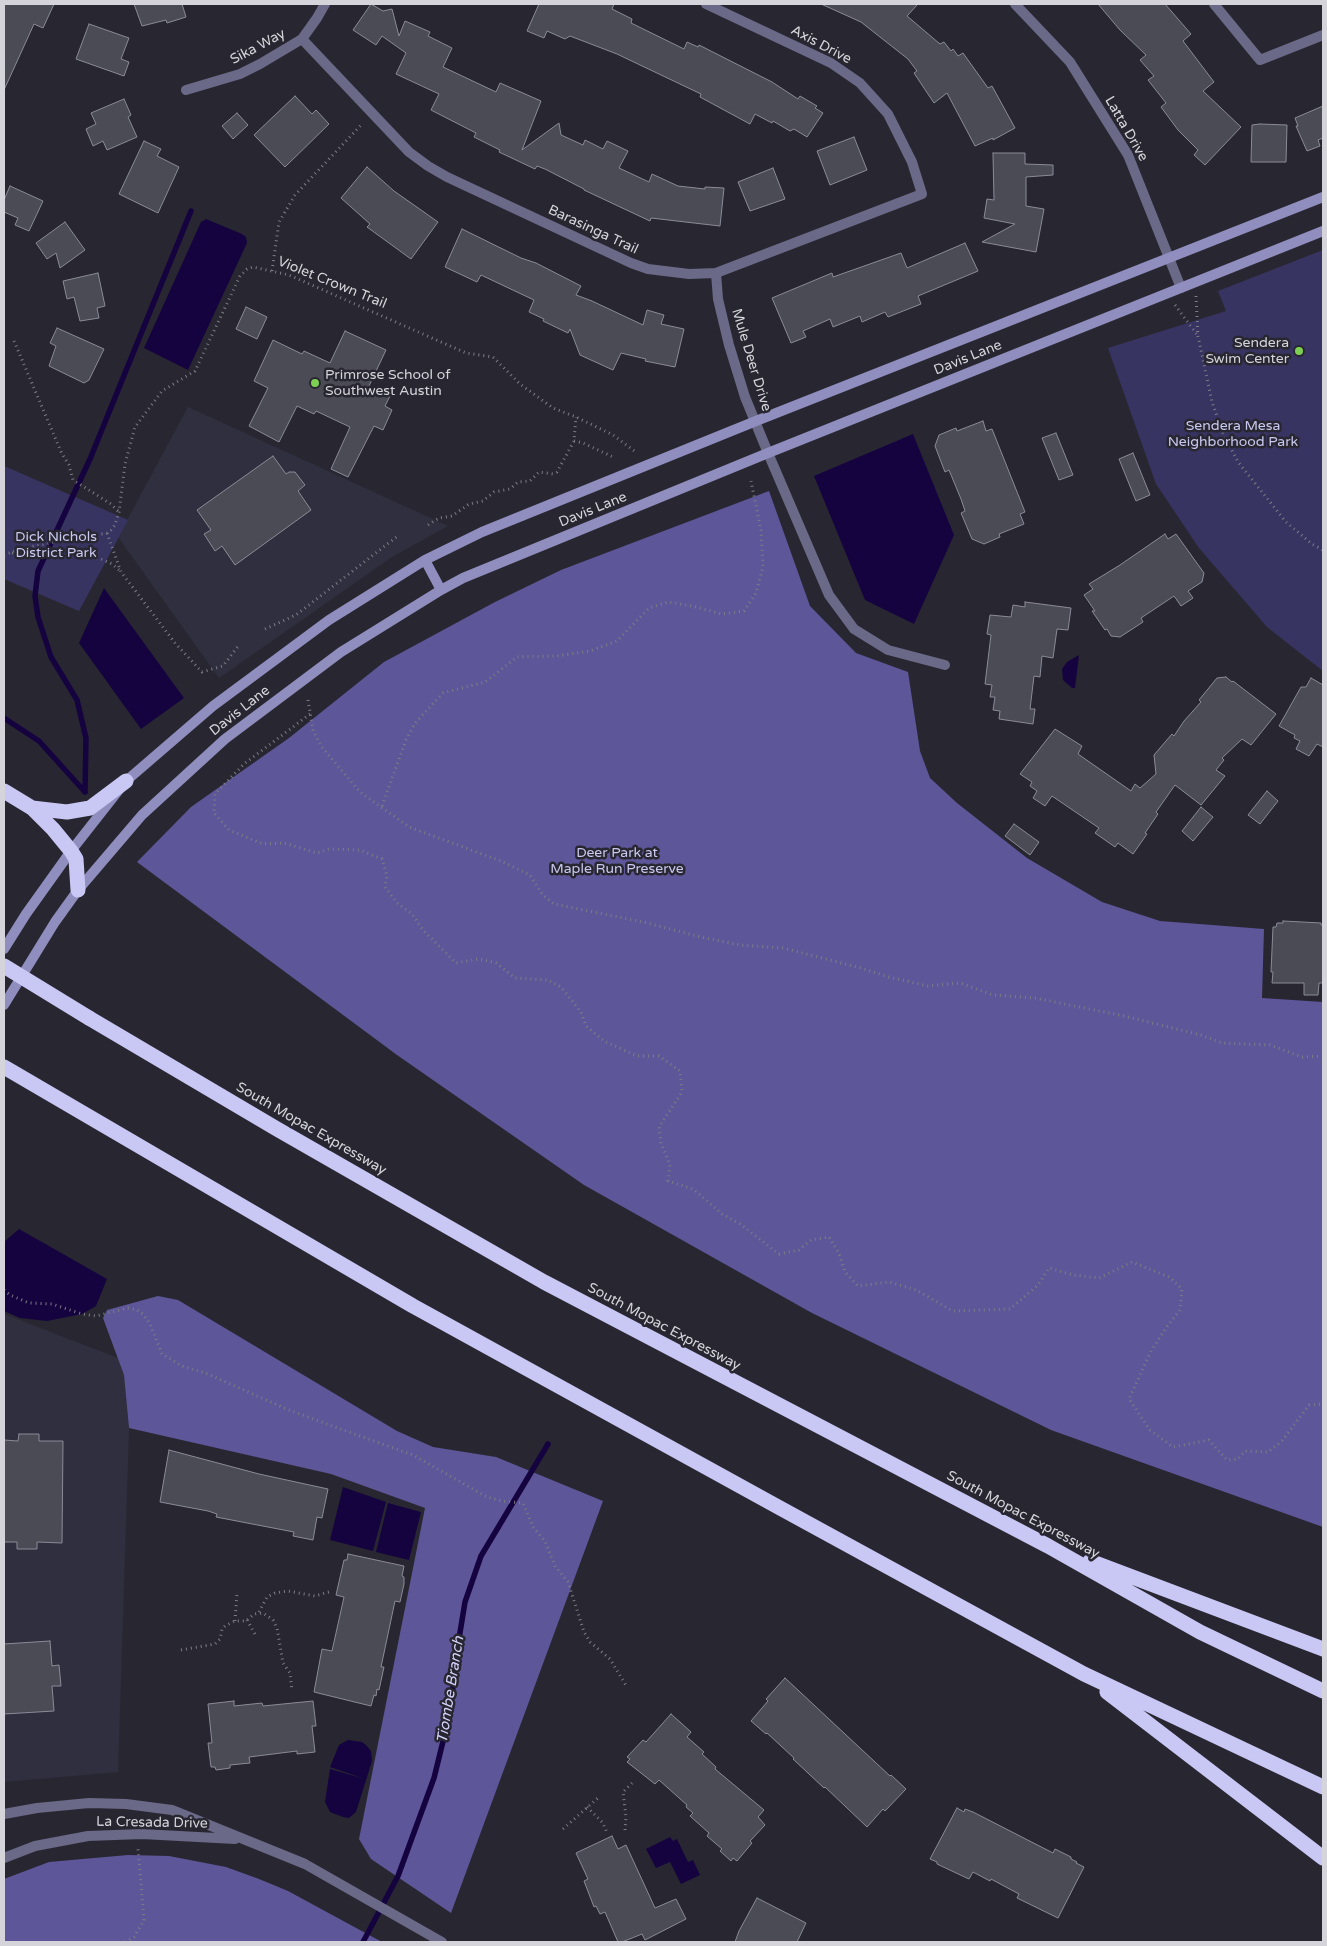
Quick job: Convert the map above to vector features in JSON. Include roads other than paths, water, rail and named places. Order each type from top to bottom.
[{"type":"highway","points":[[32,808],[68,812],[90,808],[126,781]]},
{"type":"highway","points":[[4,791],[32,808],[71,851],[76,859],[78,890]]},
{"type":"highway","name":"South Mopac Expressway","points":[[4,966],[277,1129],[544,1282],[1048,1546],[1200,1632],[1323,1691]]},
{"type":"highway","points":[[4,1067],[413,1306],[1084,1674],[1323,1787]]},
{"type":"highway","points":[[1048,1546],[1323,1649]]},
{"type":"highway","points":[[1084,1674],[1323,1858]]},
{"type":"main road","name":"Davis Lane","points":[[4,949],[26,914],[71,851],[126,781],[212,706],[329,620],[425,560],[482,532],[756,421],[1323,197]]},
{"type":"main road","name":"Davis Lane","points":[[4,1004],[55,922],[78,890],[142,815],[225,739],[341,652],[441,590],[463,578],[768,453],[1323,231]]},
{"type":"main road","points":[[425,560],[441,590]]},
{"type":"street","name":"Sika Way","points":[[186,90],[240,74],[302,39],[318,18],[325,4]]},
{"type":"street","name":"Axis Drive","points":[[706,4],[831,63],[860,83],[888,114],[912,162],[922,194]]},
{"type":"street","name":"Latta Drive","points":[[1015,4],[1070,62],[1128,155],[1181,288]]},
{"type":"street","points":[[1214,4],[1260,60],[1323,35]]},
{"type":"street","name":"Barasinga Trail","points":[[302,39],[409,152],[447,178],[631,263],[648,269],[689,274],[716,273],[922,194]]},
{"type":"street","name":"Mule Deer Drive","points":[[716,273],[718,299],[729,345],[745,396],[829,595],[854,629],[888,650],[945,665]]},
{"type":"street","name":"La Cresada Drive","points":[[4,1814],[70,1804],[126,1804],[172,1810],[305,1864],[442,1942]]},
{"type":"street","name":"La Cresada Drive","points":[[4,1858],[35,1846],[88,1836],[142,1834],[243,1840]]},
{"type":"waterway","points":[[85,792],[86,738],[77,700],[51,657],[38,617],[35,596],[38,571],[90,459],[191,211]]},
{"type":"waterway","name":"Tiombe Branch","points":[[4,718],[39,741],[85,792]]},
{"type":"waterway","name":"Tiombe Branch","points":[[363,1942],[398,1876],[434,1778],[450,1713],[465,1602],[481,1556],[548,1444]]},
{"type":"place","name":"Sendera Swim Center","points":[[1299,351]]},
{"type":"place","name":"Primrose School of Southwest Austin","points":[[315,383]]},
{"type":"park label","name":"Sendera Mesa Neighborhood Park","points":[[1233,434]]},
{"type":"park label","name":"Dick Nichols District Park","points":[[56,546]]},
{"type":"park label","name":"Deer Park at Maple Run Preserve","points":[[617,862]]}]
